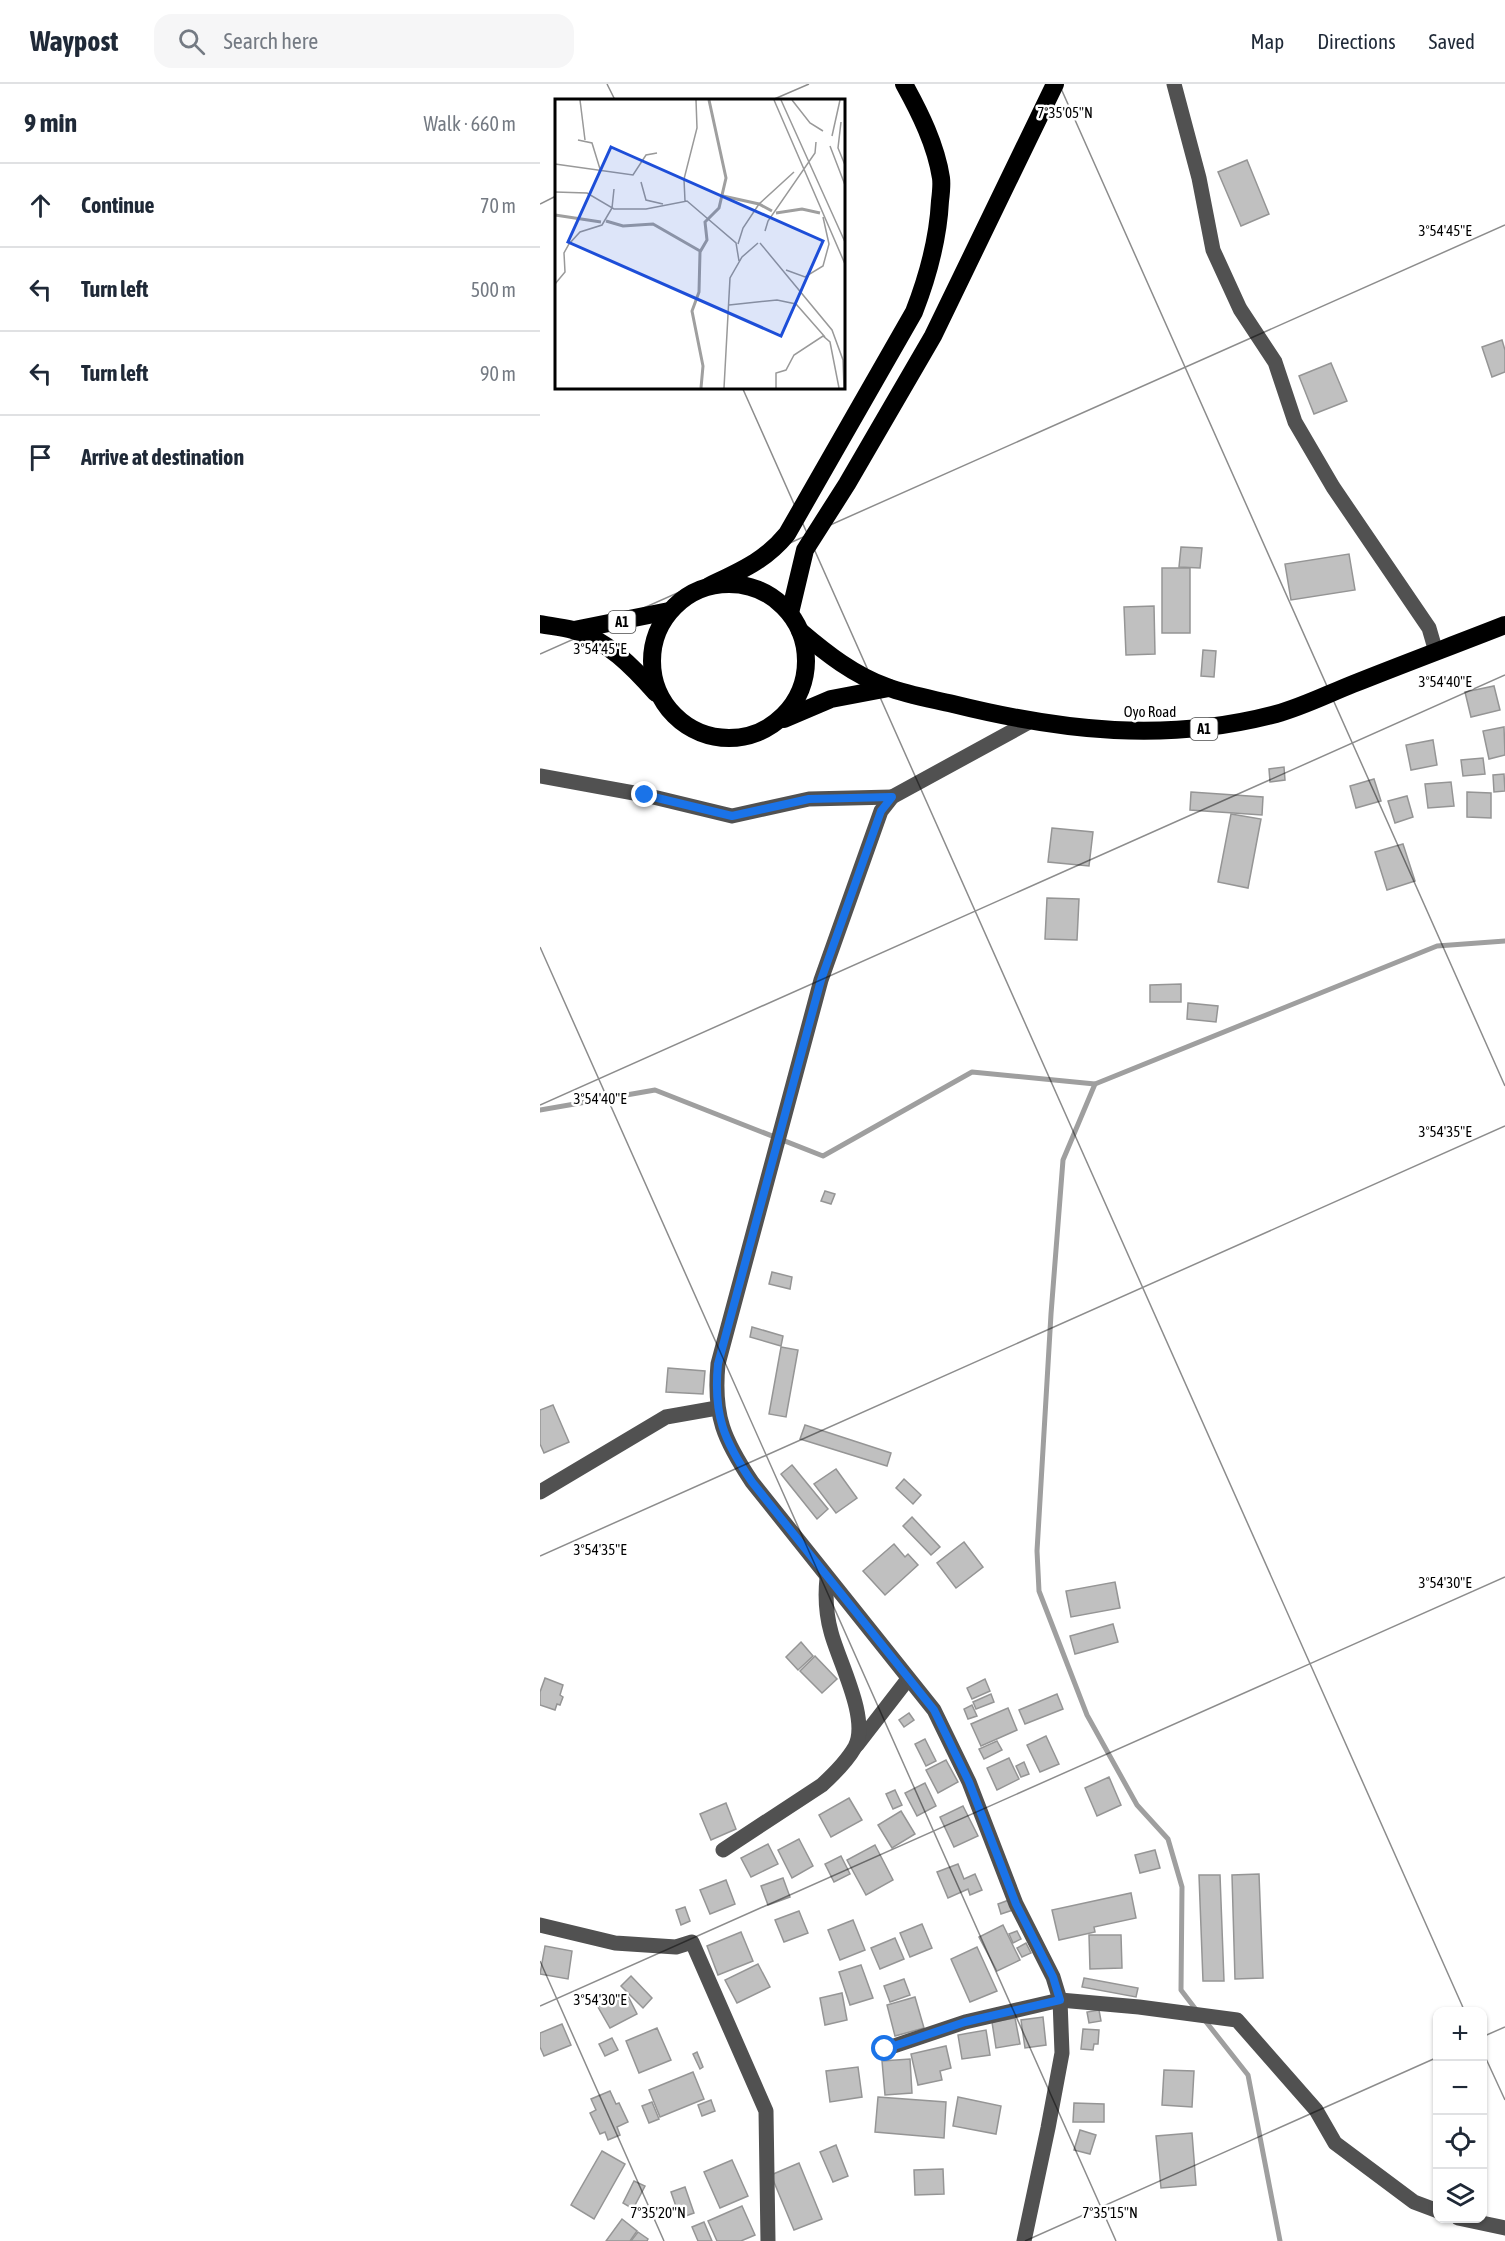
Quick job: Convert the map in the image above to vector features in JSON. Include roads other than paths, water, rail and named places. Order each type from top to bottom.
[{"type":"highway","points":[[709,586],[732,583],[754,588],[774,598],[790,614],[800,631],[805,647],[807,664],[804,680],[799,695],[790,709],[779,721],[762,732],[744,738],[724,739],[705,735],[687,727],[672,714],[661,698],[654,681],[651,663],[656,636],[669,611],[687,595],[752,566],[773,551],[787,534],[914,312],[928,276],[935,247],[941,180],[926,127],[904,84]]},
{"type":"highway","points":[[790,614],[805,550],[847,484],[933,336],[1055,84]]},
{"type":"highway","name":"A1","points":[[574,630],[609,625],[669,611]]},
{"type":"highway","name":"A1","points":[[540,624],[574,630],[609,648],[631,665],[661,698]]},
{"type":"highway","name":"Oyo Road","points":[[800,631],[831,657],[858,674],[889,688],[1031,721],[1083,729],[1145,732],[1206,729],[1278,713],[1505,625]]},
{"type":"highway","name":"Oyo Road","points":[[779,721],[831,699],[889,688]]},
{"type":"street","points":[[1174,84],[1199,178],[1213,250],[1240,309],[1275,362],[1295,422],[1333,486],[1429,628],[1436,652]]},
{"type":"street","points":[[1023,2241],[1062,2053],[1060,2000],[1053,1977],[1016,1904],[951,1743],[934,1710],[752,1482],[736,1458],[724,1433],[715,1390],[718,1364],[821,980],[881,811],[892,797],[1031,721]]},
{"type":"street","points":[[540,776],[645,795],[732,816],[809,799],[892,797]]},
{"type":"street","points":[[540,1492],[666,1417],[717,1408]]},
{"type":"street","points":[[827,1578],[824,1599],[831,1634],[852,1689],[859,1722],[857,1745]]},
{"type":"street","points":[[723,1850],[822,1785],[836,1772],[908,1678]]},
{"type":"street","points":[[540,1925],[615,1943],[676,1947],[692,1942],[766,2111],[768,2241]]},
{"type":"street","points":[[885,2049],[965,2022],[1060,2000],[1139,2007],[1237,2020],[1316,2110],[1335,2143],[1414,2202],[1433,2209]]},
{"type":"street","points":[[1482,2223],[1505,2228]]},
{"type":"waterway","points":[[540,1110],[655,1090],[823,1156],[972,1072],[1095,1084],[1437,946],[1505,941]]},
{"type":"waterway","points":[[1095,1084],[1063,1160],[1037,1551],[1039,1591],[1087,1715],[1137,1805],[1168,1839],[1182,1887],[1181,1990],[1197,2011]]},
{"type":"waterway","points":[[1203,2018],[1248,2075],[1280,2241]]}]
